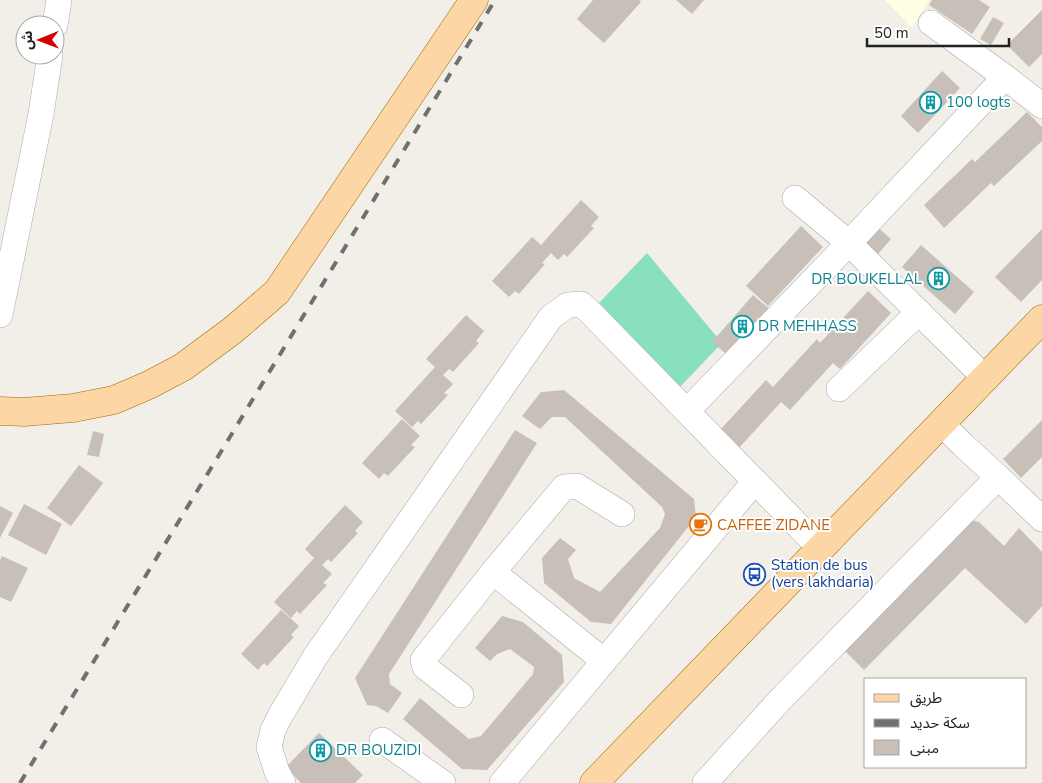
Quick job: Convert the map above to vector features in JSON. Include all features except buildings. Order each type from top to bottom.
[{"type":"main road","points":[[0,411],[24,412],[73,408],[114,400],[150,385],[183,366],[233,330],[277,292],[474,0]]},
{"type":"main road","points":[[594,783],[1042,319]]},
{"type":"street","points":[[57,15],[59,0]]},
{"type":"street","points":[[931,23],[1041,102]]},
{"type":"street","points":[[0,315],[41,114],[48,65]]},
{"type":"street","points":[[687,411],[1005,77]]},
{"type":"street","points":[[796,198],[848,243],[985,378]]},
{"type":"street","points":[[283,783],[276,772],[269,747],[273,730],[314,657],[551,317],[568,305],[581,304],[820,548]]},
{"type":"street","points":[[838,389],[919,312]]},
{"type":"street","points":[[942,423],[1042,519]]},
{"type":"street","points":[[705,783],[780,700],[998,477]]},
{"type":"street","points":[[502,783],[755,481]]},
{"type":"street","points":[[461,696],[425,667],[423,660],[564,487],[576,486],[622,514]]},
{"type":"street","points":[[493,572],[604,661]]},
{"type":"street","points":[[382,740],[443,783]]},
{"type":"shaded area","points":[[885,0],[929,0],[912,28]]},
{"type":"green space","points":[[647,253],[722,343],[679,388],[599,303]]},
{"type":"railway","points":[[20,783],[495,0]]},
{"type":"place","name":"100 logts","points":[[930,102]]},
{"type":"place","name":"DR BOUKELLAL","points":[[938,279]]},
{"type":"place","name":"DR MEHHASS","points":[[742,326]]},
{"type":"place","name":"CAFFEE ZIDANE","points":[[701,525]]},
{"type":"place","name":"Station de bus (vers lakhdaria)","points":[[755,574]]},
{"type":"place","name":"DR BOUZIDI","points":[[320,750]]}]
